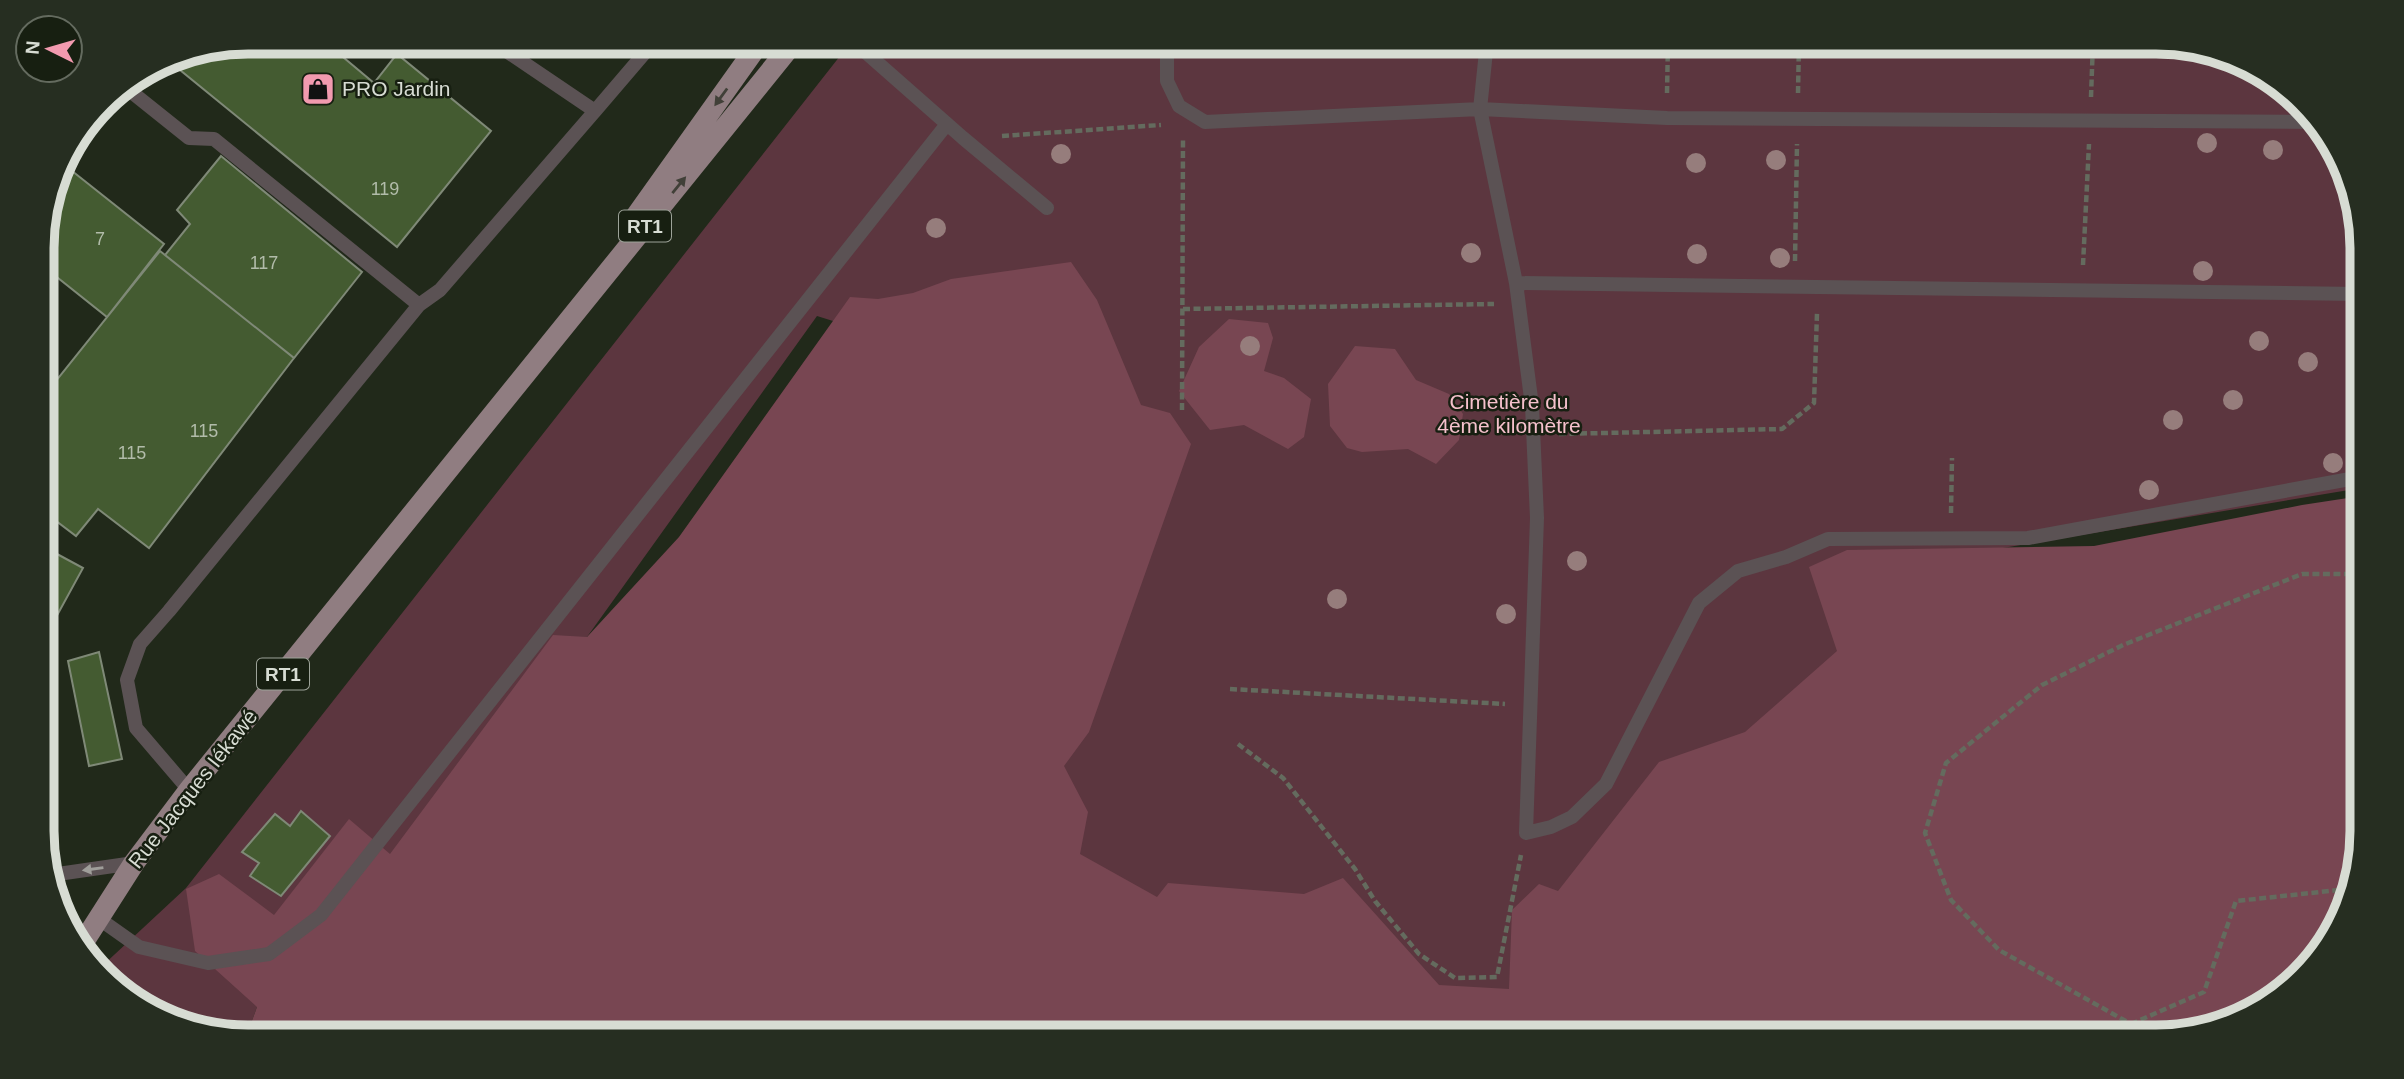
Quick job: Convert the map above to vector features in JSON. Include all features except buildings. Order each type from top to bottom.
[{"type":"main road","name":"Rue Jacques Iékawé","points":[[497,409],[751,55]]},
{"type":"main road","name":"Rue Jacques Iékawé","points":[[86,937],[134,863],[189,790],[784,55]]},
{"type":"lane","points":[[1486,54],[1480,109],[1516,283],[1532,406],[1537,518],[1526,833],[1551,827],[1572,817],[1606,784],[1699,603],[1738,571],[1786,557],[1828,539],[2028,538],[2350,479]]},
{"type":"lane","points":[[513,55],[595,111]]},
{"type":"lane","points":[[189,790],[136,728],[128,680],[140,643],[418,305],[440,290],[643,55]]},
{"type":"lane","points":[[868,55],[1047,208]]},
{"type":"lane","points":[[1167,55],[1167,81],[1179,106],[1205,122],[1480,109],[1667,118],[2303,122]]},
{"type":"lane","points":[[133,93],[189,138],[214,139],[418,305]]},
{"type":"lane","points":[[98,918],[139,947],[208,963],[268,954],[321,915],[947,124]]},
{"type":"lane","points":[[1516,283],[2350,294]]},
{"type":"lane","points":[[60,874],[134,863]]},
{"type":"path","points":[[1667,118],[1668,54]]},
{"type":"path","points":[[2082,290],[2093,54]]},
{"type":"path","points":[[963,138],[1205,122]]},
{"type":"path","points":[[1182,410],[1183,123]]},
{"type":"path","points":[[1183,309],[1519,304]]},
{"type":"path","points":[[1950,539],[1952,458]]},
{"type":"path","points":[[2340,891],[2235,901],[2204,992],[2131,1024],[1999,950],[1951,900],[1925,832],[1946,763],[2042,685],[2123,645],[2302,574],[2350,574]]},
{"type":"path","points":[[1230,689],[1531,705]]},
{"type":"path","points":[[1238,744],[1283,778],[1355,869],[1375,901],[1419,954],[1455,978],[1497,976],[1526,833]]},
{"type":"green space","name":"Cimetière du 4ème kilomètre","points":[[841,55],[2168,55],[2194,58],[2230,69],[2274,94],[2310,130],[2324,151],[2343,198],[2350,248],[2350,490],[1872,570],[1859,650],[1552,1024],[1495,1024],[1038,902],[849,326],[817,316],[458,817],[257,1007],[250,1025],[210,1021],[174,1010],[130,985],[106,962],[186,888]]},
{"type":"shaded area","points":[[1071,262],[1097,300],[1141,405],[1170,413],[1191,444],[1089,732],[1064,766],[1088,812],[1080,854],[1157,897],[1168,883],[1304,894],[1343,878],[1439,985],[1509,989],[1512,910],[1539,884],[1558,891],[1659,762],[1745,732],[1837,651],[1809,567],[1847,550],[2094,546],[2350,498],[2350,831],[2346,869],[2330,916],[2302,959],[2284,977],[2263,992],[2218,1014],[2194,1021],[2168,1024],[250,1025],[257,1007],[195,951],[186,889],[219,874],[274,915],[349,819],[390,854],[553,635],[587,637],[679,537],[850,297],[878,299],[913,293],[951,279]]},
{"type":"shaded area","points":[[1229,319],[1268,323],[1273,338],[1264,371],[1284,378],[1311,399],[1304,437],[1288,449],[1244,425],[1210,430],[1179,391],[1199,347]]},
{"type":"shaded area","points":[[1355,346],[1395,349],[1416,380],[1449,394],[1463,414],[1459,440],[1436,464],[1408,449],[1362,452],[1347,448],[1330,426],[1328,384]]},
{"type":"place","name":"PRO Jardin","points":[[318,89]]}]
